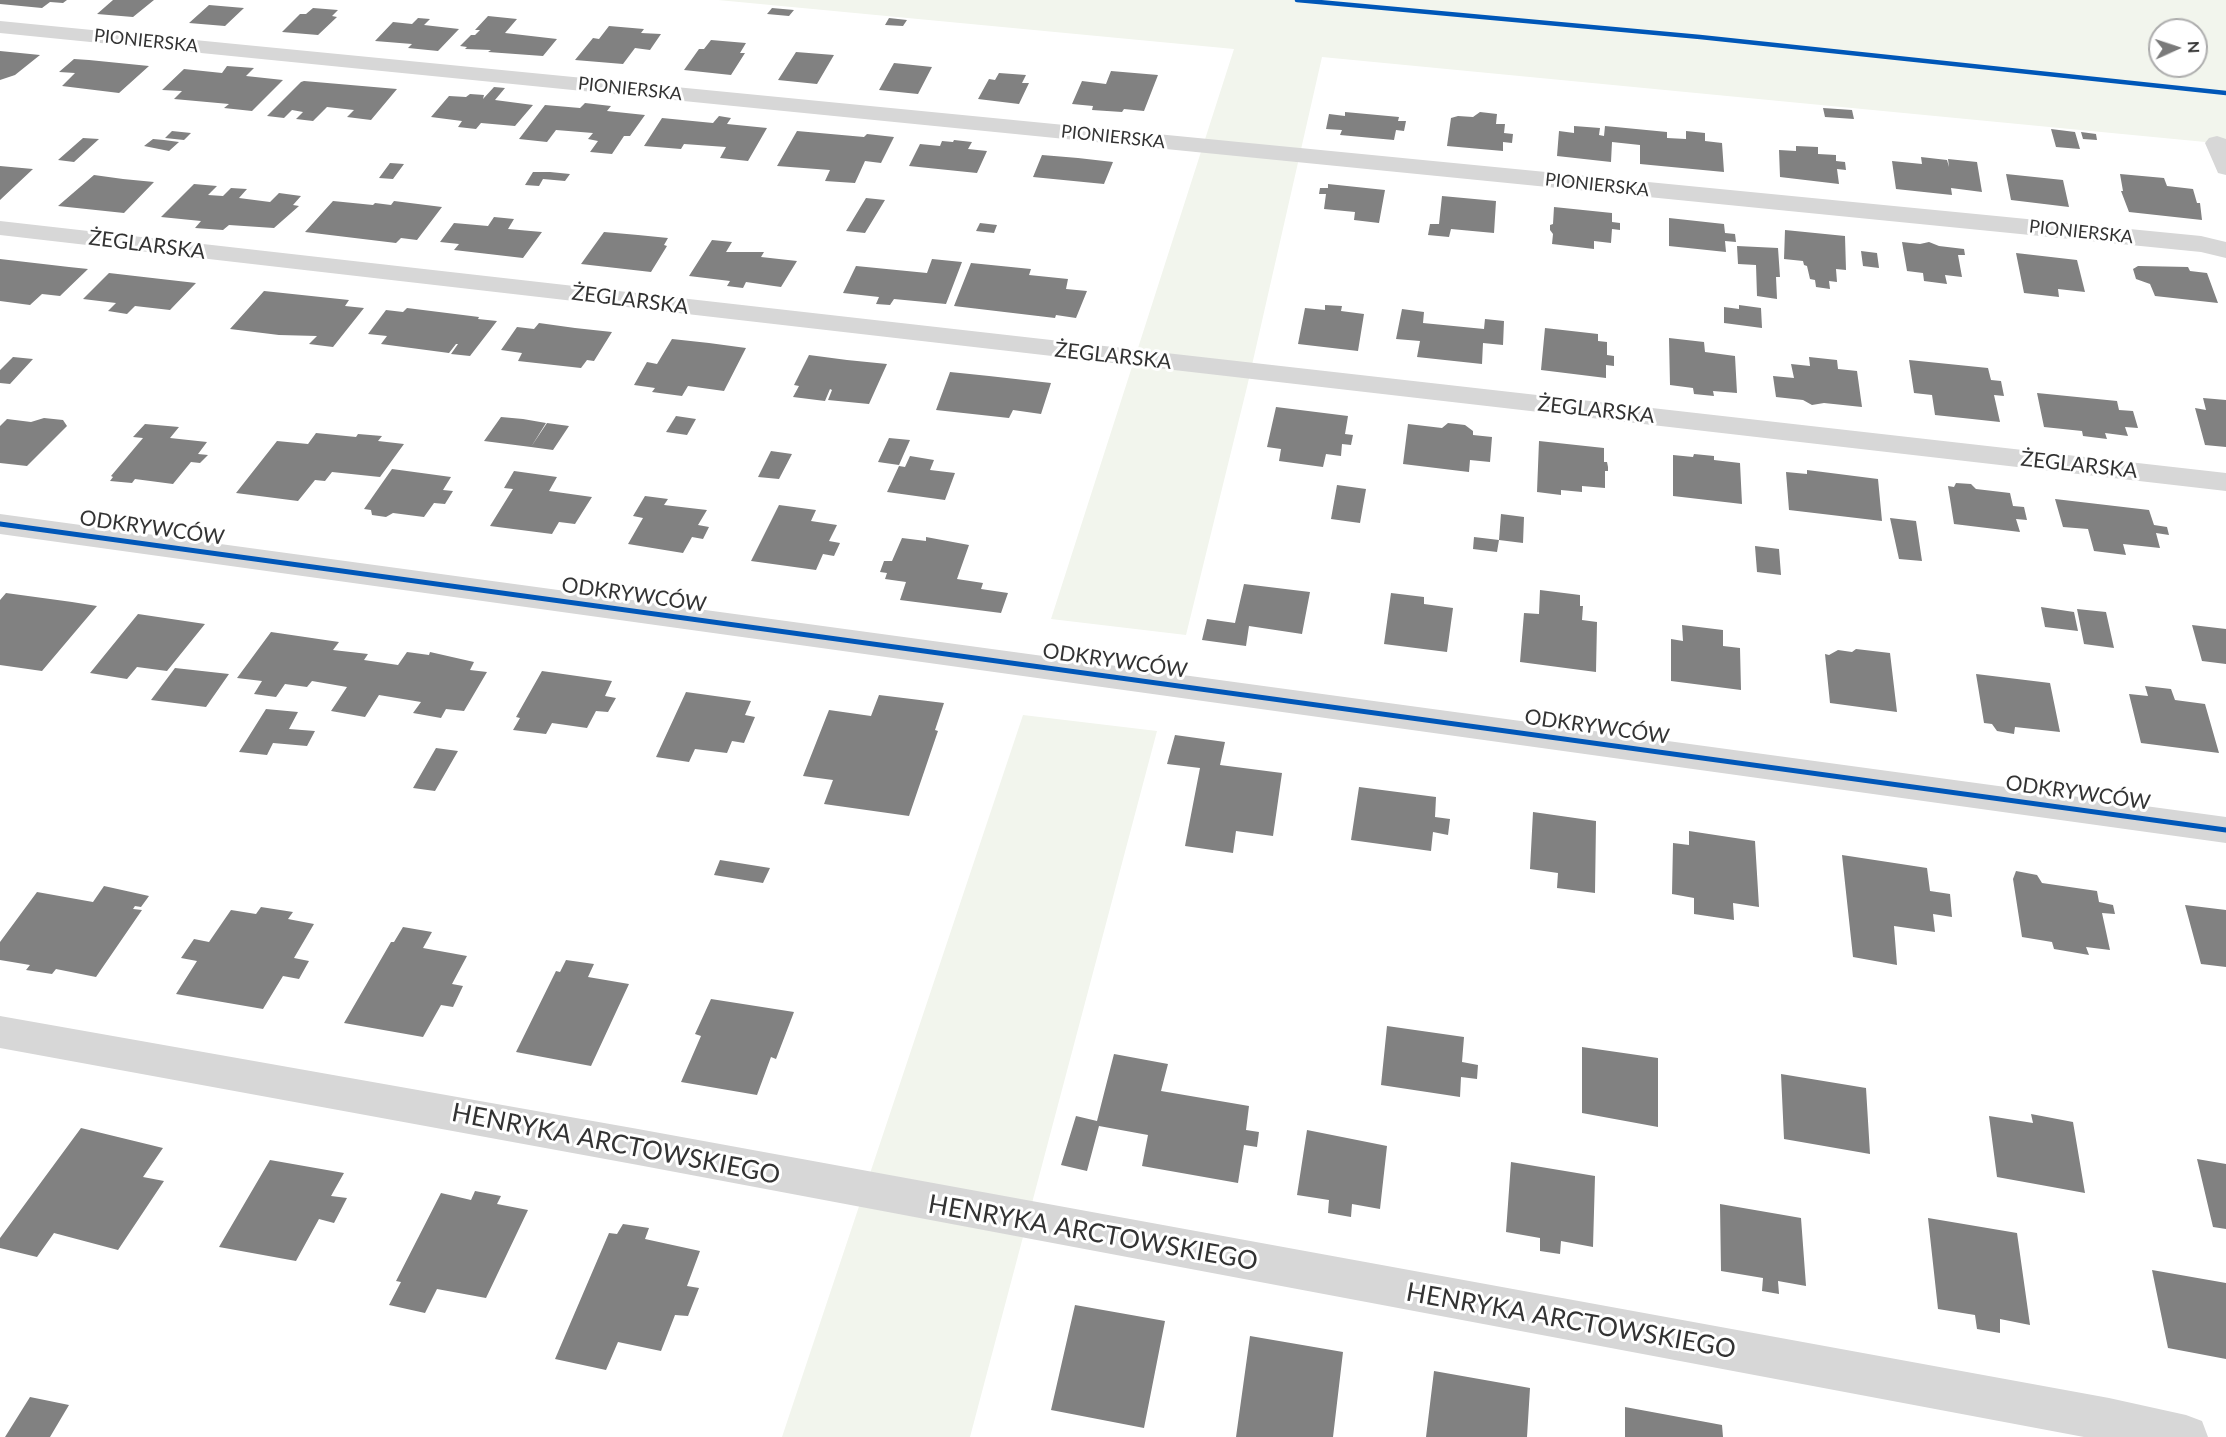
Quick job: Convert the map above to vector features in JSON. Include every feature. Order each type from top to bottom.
[{"type":"street","name":"PIONIERSKA","points":[[0,27],[2177,242],[2226,250]]},
{"type":"street","points":[[2217,143],[2226,168]]},
{"type":"street","name":"ŻEGLARSKA","points":[[0,228],[2226,482]]},
{"type":"street","name":"ODKRYWCÓW","points":[[0,524],[2226,830]]},
{"type":"street","name":"HENRYKA ARCTOWSKIEGO","points":[[0,1032],[626,1145],[2098,1418],[2186,1437]]},
{"type":"shaded area","points":[[718,0],[2226,0],[2226,144],[1322,57],[1247,387],[1186,635],[1051,619],[1234,49]]},
{"type":"shaded area","points":[[1023,715],[1157,731],[970,1437],[782,1437]]},
{"type":"building","points":[[0,0],[67,0],[63,3],[50,2],[42,8],[0,4]]},
{"type":"building","points":[[113,0],[154,0],[133,17],[97,14]]},
{"type":"building","points":[[209,5],[244,8],[225,26],[189,23]]},
{"type":"building","points":[[313,8],[338,10],[332,16],[337,17],[318,35],[282,32],[300,14],[306,14]]},
{"type":"building","points":[[772,8],[794,10],[789,16],[767,14]]},
{"type":"building","points":[[488,16],[517,19],[505,33],[557,39],[543,56],[488,52],[491,50],[465,49],[467,47],[460,46],[480,30],[475,30]]},
{"type":"building","points":[[418,18],[430,19],[424,25],[459,29],[438,51],[408,48],[412,44],[375,41],[393,22],[412,24]]},
{"type":"building","points":[[889,18],[907,20],[903,26],[885,25]]},
{"type":"building","points":[[609,26],[644,29],[641,33],[661,34],[650,50],[635,48],[623,64],[575,60],[593,38],[599,39]]},
{"type":"building","points":[[711,40],[746,43],[740,53],[745,53],[731,75],[684,70],[699,49],[704,49]]},
{"type":"building","points":[[0,51],[40,55],[15,75],[0,80]]},
{"type":"building","points":[[796,52],[834,55],[817,84],[778,80]]},
{"type":"building","points":[[74,59],[149,66],[119,93],[62,86],[75,73],[59,72]]},
{"type":"building","points":[[894,63],[932,67],[918,94],[879,90]]},
{"type":"building","points":[[227,66],[254,68],[246,76],[283,80],[252,111],[224,108],[229,104],[174,99],[182,91],[162,90],[184,69],[222,73]]},
{"type":"building","points":[[1111,71],[1158,75],[1144,111],[1092,110],[1093,106],[1072,104],[1082,81],[1106,84]]},
{"type":"building","points":[[999,73],[1026,75],[1022,83],[1029,83],[1019,104],[978,99],[989,79],[995,80]]},
{"type":"building","points":[[301,82],[397,89],[371,120],[347,117],[354,110],[327,107],[313,121],[296,119],[303,112],[292,110],[284,118],[267,116]]},
{"type":"building","points":[[494,87],[505,88],[495,100],[533,105],[515,126],[481,123],[476,129],[458,127],[462,121],[431,117],[449,96],[484,95],[483,99]]},
{"type":"building","points":[[585,103],[611,106],[607,111],[645,115],[630,136],[624,136],[612,154],[590,152],[598,141],[588,139],[593,133],[556,130],[547,142],[519,139],[545,105],[580,108]]},
{"type":"building","points":[[1823,108],[1852,110],[1854,119],[1825,117]]},
{"type":"building","points":[[1345,112],[1399,117],[1398,121],[1406,121],[1404,131],[1396,130],[1394,140],[1340,135],[1342,130],[1326,129],[1329,114],[1345,116]]},
{"type":"building","points":[[1480,112],[1497,114],[1496,124],[1505,124],[1504,133],[1513,134],[1512,143],[1503,142],[1503,151],[1447,146],[1451,118],[1473,117]]},
{"type":"building","points":[[719,116],[731,118],[727,124],[767,128],[748,161],[720,158],[726,147],[684,144],[681,149],[644,146],[662,118],[713,123]]},
{"type":"building","points":[[1574,126],[1600,128],[1599,135],[1604,136],[1605,126],[1667,132],[1667,138],[1686,139],[1686,131],[1705,133],[1705,141],[1722,143],[1724,172],[1640,164],[1640,145],[1612,142],[1611,162],[1557,156],[1559,131],[1574,133]]},
{"type":"building","points":[[2051,129],[2075,132],[2080,149],[2056,147]]},
{"type":"building","points":[[172,131],[191,133],[184,140],[165,138]]},
{"type":"building","points":[[797,131],[864,137],[867,134],[894,137],[881,163],[865,161],[855,183],[825,181],[830,170],[777,166]]},
{"type":"building","points":[[2081,132],[2096,134],[2097,140],[2083,139]]},
{"type":"building","points":[[83,138],[99,139],[74,162],[58,160]]},
{"type":"building","points":[[153,139],[179,142],[169,151],[144,146]]},
{"type":"building","points":[[954,140],[972,142],[968,149],[987,151],[977,173],[909,166],[920,144],[940,146],[942,141],[953,142]]},
{"type":"building","points":[[1796,146],[1818,147],[1818,154],[1836,155],[1836,161],[1845,162],[1846,170],[1837,169],[1839,184],[1780,177],[1779,150],[1796,151]]},
{"type":"building","points":[[1042,155],[1113,162],[1104,184],[1033,177]]},
{"type":"building","points":[[1921,157],[1947,160],[1949,167],[1948,159],[1977,162],[1982,192],[1951,188],[1952,195],[1896,189],[1892,161],[1922,164]]},
{"type":"building","points":[[390,163],[404,164],[393,179],[379,178]]},
{"type":"building","points":[[0,166],[33,169],[0,200]]},
{"type":"building","points":[[533,172],[570,174],[565,181],[543,179],[539,186],[525,185]]},
{"type":"building","points":[[2006,174],[2063,180],[2069,207],[2011,200]]},
{"type":"building","points":[[2120,174],[2164,178],[2167,186],[2193,189],[2197,203],[2200,203],[2202,220],[2129,212],[2121,191],[2123,191]]},
{"type":"building","points":[[94,175],[154,182],[124,213],[58,206]]},
{"type":"building","points":[[194,184],[217,186],[208,195],[223,196],[231,188],[247,189],[239,198],[270,202],[279,193],[301,196],[293,205],[299,206],[274,228],[229,225],[223,230],[195,228],[201,221],[161,217]]},
{"type":"building","points":[[1328,184],[1385,190],[1379,223],[1354,220],[1355,212],[1324,209],[1326,194],[1319,194],[1320,188],[1328,188]]},
{"type":"building","points":[[1442,196],[1496,201],[1494,233],[1451,229],[1449,237],[1428,235],[1430,224],[1439,224]]},
{"type":"building","points":[[866,198],[885,200],[865,233],[846,231]]},
{"type":"building","points":[[333,201],[391,205],[394,201],[442,207],[417,240],[401,238],[396,243],[305,232]]},
{"type":"building","points":[[1554,207],[1612,213],[1612,222],[1620,223],[1620,230],[1612,229],[1611,243],[1594,241],[1594,249],[1552,244],[1553,234],[1550,225],[1553,224]]},
{"type":"building","points":[[494,217],[514,219],[508,229],[542,232],[523,258],[454,250],[459,244],[440,242],[454,223],[488,226]]},
{"type":"building","points":[[1669,218],[1724,224],[1725,233],[1735,234],[1736,242],[1725,241],[1726,252],[1669,246]]},
{"type":"building","points":[[980,223],[997,225],[994,233],[976,231]]},
{"type":"building","points":[[1785,230],[1845,236],[1846,270],[1836,269],[1837,282],[1829,281],[1830,289],[1816,287],[1815,280],[1810,279],[1807,266],[1803,261],[1784,259]]},
{"type":"building","points":[[604,232],[668,238],[664,245],[667,246],[651,272],[581,264]]},
{"type":"building","points":[[712,240],[732,242],[726,252],[764,252],[761,257],[797,261],[781,287],[746,282],[743,288],[727,286],[730,281],[689,276]]},
{"type":"building","points":[[1902,242],[1920,244],[1929,242],[1939,246],[1964,249],[1965,255],[1958,255],[1962,277],[1945,275],[1947,284],[1924,281],[1923,273],[1907,271]]},
{"type":"building","points":[[1737,246],[1778,248],[1780,277],[1776,277],[1777,299],[1757,296],[1756,265],[1738,264]]},
{"type":"building","points":[[1861,251],[1877,253],[1879,268],[1863,266]]},
{"type":"building","points":[[2016,253],[2077,260],[2085,292],[2058,289],[2059,297],[2024,293]]},
{"type":"building","points":[[0,259],[88,269],[60,296],[42,294],[30,305],[0,301]]},
{"type":"building","points":[[932,259],[962,262],[946,304],[894,299],[890,305],[876,304],[879,297],[843,293],[856,266],[927,273]]},
{"type":"building","points":[[971,263],[1031,269],[1029,275],[1068,279],[1066,289],[1087,291],[1076,318],[1056,315],[1055,318],[954,306]]},
{"type":"building","points":[[2138,266],[2188,267],[2190,271],[2207,273],[2218,303],[2155,296],[2150,284],[2136,279],[2133,269]]},
{"type":"building","points":[[109,273],[196,283],[170,310],[135,306],[127,314],[108,311],[116,303],[83,299]]},
{"type":"building","points":[[264,291],[349,300],[345,306],[364,308],[333,347],[309,344],[317,336],[279,335],[230,329]]},
{"type":"building","points":[[1325,305],[1342,306],[1341,311],[1364,314],[1358,351],[1298,344],[1305,308],[1325,310]]},
{"type":"building","points":[[1739,305],[1761,308],[1762,328],[1724,323],[1724,307],[1739,309]]},
{"type":"building","points":[[407,308],[497,321],[470,356],[451,354],[458,344],[449,353],[381,344],[387,336],[368,334],[386,310],[403,312]]},
{"type":"building","points":[[1402,309],[1424,312],[1423,323],[1484,329],[1485,319],[1504,321],[1503,345],[1483,343],[1482,364],[1417,357],[1420,341],[1396,339]]},
{"type":"building","points":[[539,323],[612,332],[594,361],[587,360],[581,368],[518,361],[522,353],[501,350],[517,327],[534,329]]},
{"type":"building","points":[[1545,328],[1598,334],[1598,341],[1607,342],[1607,355],[1614,356],[1614,366],[1606,365],[1606,378],[1541,370]]},
{"type":"building","points":[[1669,338],[1704,342],[1705,352],[1735,356],[1737,393],[1713,391],[1714,396],[1694,394],[1693,388],[1670,385]]},
{"type":"building","points":[[672,339],[746,348],[724,391],[688,386],[682,396],[652,392],[655,388],[634,385],[647,362],[657,364]]},
{"type":"building","points":[[809,355],[887,364],[869,404],[828,400],[832,390],[830,389],[825,401],[793,397],[799,386],[794,385]]},
{"type":"building","points":[[13,357],[33,359],[10,384],[0,383],[0,370]]},
{"type":"building","points":[[1809,357],[1837,360],[1838,369],[1857,371],[1862,407],[1824,403],[1812,405],[1803,400],[1776,397],[1773,376],[1794,378],[1791,364],[1810,366]]},
{"type":"building","points":[[1909,360],[1988,368],[1991,380],[2001,381],[2004,396],[1994,395],[2000,422],[1935,415],[1932,395],[1914,393]]},
{"type":"building","points":[[950,372],[1051,383],[1041,414],[1013,410],[1009,418],[936,410]]},
{"type":"building","points":[[2037,393],[2117,401],[2119,410],[2133,411],[2138,428],[2125,427],[2128,436],[2105,433],[2107,439],[2083,436],[2082,431],[2044,427]]},
{"type":"building","points":[[2203,398],[2226,400],[2226,447],[2205,445],[2195,408],[2206,410]]},
{"type":"building","points":[[1276,407],[1348,416],[1345,434],[1353,435],[1351,445],[1342,444],[1341,456],[1326,454],[1323,467],[1279,461],[1281,449],[1267,447]]},
{"type":"building","points":[[676,416],[696,419],[687,435],[666,432]]},
{"type":"building","points":[[501,417],[546,423],[531,447],[484,441]]},
{"type":"building","points":[[44,418],[63,420],[67,426],[27,466],[0,463],[0,426],[7,419],[31,422]]},
{"type":"building","points":[[547,423],[569,426],[553,450],[531,447]]},
{"type":"building","points":[[1448,423],[1465,425],[1473,431],[1473,435],[1492,437],[1490,462],[1470,460],[1469,472],[1403,464],[1408,424],[1442,428]]},
{"type":"building","points":[[145,424],[179,427],[170,438],[207,442],[198,454],[208,455],[200,463],[191,462],[173,484],[135,479],[132,483],[110,481],[113,477],[111,476],[143,438],[133,437]]},
{"type":"building","points":[[316,433],[356,437],[358,434],[382,436],[378,441],[404,444],[380,477],[332,472],[325,481],[315,480],[298,501],[236,493],[277,441],[308,444]]},
{"type":"building","points":[[889,438],[910,440],[899,465],[878,462]]},
{"type":"building","points":[[1539,441],[1604,448],[1604,462],[1607,462],[1608,467],[1608,471],[1605,471],[1605,488],[1582,486],[1582,492],[1561,490],[1561,495],[1537,492]]},
{"type":"building","points":[[771,451],[792,454],[779,479],[758,477]]},
{"type":"building","points":[[1694,454],[1714,456],[1714,460],[1740,463],[1742,504],[1673,496],[1673,455],[1693,457]]},
{"type":"building","points":[[910,456],[934,460],[930,470],[955,473],[945,500],[887,492],[899,466],[905,467]]},
{"type":"building","points":[[392,469],[451,477],[443,490],[453,491],[445,504],[434,503],[424,517],[393,513],[386,517],[372,515],[371,510],[364,509]]},
{"type":"building","points":[[1807,470],[1878,479],[1882,521],[1789,510],[1786,472],[1807,474]]},
{"type":"building","points":[[514,471],[557,477],[549,491],[592,497],[575,524],[559,522],[552,534],[490,526],[513,489],[504,488]]},
{"type":"building","points":[[1956,483],[1971,484],[1976,489],[2010,493],[2013,506],[2024,507],[2027,520],[2016,519],[2020,532],[1954,524],[1948,486],[1954,487]]},
{"type":"building","points":[[1337,485],[1366,489],[1360,523],[1331,519]]},
{"type":"building","points":[[645,496],[668,499],[664,505],[707,510],[698,525],[709,527],[703,539],[692,537],[683,553],[628,544],[643,518],[633,516]]},
{"type":"building","points":[[2055,499],[2149,510],[2154,525],[2167,527],[2169,535],[2156,533],[2160,548],[2123,544],[2126,555],[2094,551],[2088,529],[2063,527]]},
{"type":"building","points":[[779,505],[816,510],[811,521],[837,525],[829,541],[840,543],[834,556],[823,554],[816,570],[751,561]]},
{"type":"building","points":[[1501,514],[1524,517],[1523,543],[1499,540]]},
{"type":"building","points":[[1890,518],[1916,521],[1922,561],[1899,559]]},
{"type":"building","points":[[926,537],[969,545],[957,579],[983,583],[981,589],[1008,593],[1001,613],[900,600],[906,582],[885,579],[887,573],[880,572],[884,561],[892,561],[902,538],[926,541]]},
{"type":"building","points":[[1474,537],[1499,540],[1497,552],[1473,549]]},
{"type":"building","points":[[1755,546],[1779,549],[1781,575],[1757,572]]},
{"type":"building","points":[[1244,584],[1310,592],[1302,634],[1249,626],[1246,646],[1202,640],[1207,619],[1235,623]]},
{"type":"building","points":[[1540,590],[1580,595],[1580,606],[1583,606],[1582,620],[1597,622],[1596,672],[1520,662],[1524,613],[1539,614]]},
{"type":"building","points":[[6,593],[97,606],[42,671],[0,665],[0,600]]},
{"type":"building","points":[[1391,593],[1424,597],[1424,604],[1453,608],[1447,652],[1384,644]]},
{"type":"building","points":[[2041,607],[2074,612],[2078,631],[2045,627]]},
{"type":"building","points":[[2077,609],[2106,612],[2114,648],[2084,644]]},
{"type":"building","points":[[138,614],[205,624],[167,671],[137,667],[127,679],[90,673]]},
{"type":"building","points":[[1682,625],[1723,630],[1723,646],[1740,648],[1741,690],[1671,681],[1671,639],[1683,641]]},
{"type":"building","points":[[2192,625],[2226,629],[2226,664],[2202,661]]},
{"type":"building","points":[[271,632],[339,642],[333,650],[368,654],[364,660],[398,665],[407,652],[429,655],[430,652],[474,662],[470,670],[487,672],[464,711],[446,709],[441,718],[413,713],[421,702],[379,695],[365,717],[331,711],[347,687],[312,681],[307,687],[285,684],[276,697],[254,694],[262,681],[237,678]]},
{"type":"building","points":[[1856,649],[1890,653],[1897,712],[1830,703],[1825,654],[1829,655],[1838,650],[1852,652]]},
{"type":"building","points":[[175,668],[229,674],[206,707],[151,700]]},
{"type":"building","points":[[542,671],[612,681],[605,696],[616,698],[608,712],[596,711],[587,728],[552,723],[546,734],[513,730],[520,718],[516,717]]},
{"type":"building","points":[[1976,674],[2050,683],[2060,732],[2015,727],[2014,734],[1997,731],[1992,724],[1984,723]]},
{"type":"building","points":[[2145,686],[2171,689],[2175,700],[2205,704],[2219,753],[2141,743],[2129,694],[2148,696]]},
{"type":"building","points":[[686,692],[751,701],[745,715],[755,717],[744,743],[732,741],[727,753],[695,749],[689,762],[656,757]]},
{"type":"building","points":[[879,695],[944,703],[935,730],[938,731],[909,816],[824,804],[833,780],[803,776],[829,710],[871,716]]},
{"type":"building","points":[[266,709],[298,712],[289,729],[315,731],[307,746],[273,743],[267,755],[239,752]]},
{"type":"building","points":[[1175,735],[1225,742],[1220,765],[1282,773],[1273,836],[1236,831],[1233,853],[1185,846],[1200,768],[1167,764]]},
{"type":"building","points":[[436,748],[458,751],[435,791],[413,788]]},
{"type":"building","points":[[1359,787],[1436,797],[1435,817],[1450,819],[1448,835],[1433,832],[1431,851],[1351,840]]},
{"type":"building","points":[[1533,812],[1596,821],[1595,893],[1557,888],[1558,873],[1530,869]]},
{"type":"building","points":[[1689,831],[1755,841],[1759,907],[1733,903],[1734,920],[1694,914],[1694,898],[1672,894],[1673,843],[1689,845]]},
{"type":"building","points":[[1842,855],[1927,868],[1930,891],[1950,894],[1952,917],[1933,914],[1935,932],[1894,926],[1897,965],[1853,957]]},
{"type":"building","points":[[720,860],[770,868],[763,883],[714,875]]},
{"type":"building","points":[[2016,871],[2037,875],[2042,883],[2097,891],[2099,902],[2113,905],[2115,914],[2102,913],[2110,950],[2086,947],[2089,955],[2054,949],[2052,942],[2022,937],[2013,879]]},
{"type":"building","points":[[104,886],[149,896],[141,907],[135,906],[133,909],[142,910],[96,977],[56,969],[52,974],[26,970],[30,965],[0,960],[0,942],[37,892],[93,902]]},
{"type":"building","points":[[2185,905],[2226,910],[2226,967],[2201,964]]},
{"type":"building","points":[[261,907],[293,912],[288,919],[314,924],[294,958],[309,961],[299,979],[283,976],[263,1009],[176,994],[197,961],[181,958],[194,939],[209,942],[231,910],[256,914]]},
{"type":"building","points":[[403,927],[432,932],[423,948],[467,956],[452,984],[463,986],[453,1007],[441,1005],[423,1037],[344,1023],[391,942],[394,942]]},
{"type":"building","points":[[566,960],[594,964],[588,977],[629,984],[591,1066],[516,1052],[556,971],[560,972]]},
{"type":"building","points":[[711,999],[794,1012],[776,1059],[771,1057],[757,1095],[681,1082],[701,1036],[695,1034]]},
{"type":"building","points":[[1387,1026],[1464,1037],[1462,1062],[1478,1065],[1477,1079],[1461,1077],[1460,1097],[1381,1085]]},
{"type":"building","points":[[1582,1047],[1658,1058],[1658,1127],[1582,1113]]},
{"type":"building","points":[[1114,1054],[1168,1064],[1161,1091],[1249,1106],[1246,1130],[1259,1132],[1257,1147],[1244,1145],[1238,1183],[1142,1166],[1148,1135],[1099,1126],[1087,1171],[1061,1165],[1076,1116],[1097,1121]]},
{"type":"building","points":[[1781,1074],[1866,1088],[1870,1154],[1784,1139]]},
{"type":"building","points":[[2031,1114],[2073,1122],[2085,1193],[1997,1177],[1989,1116],[2033,1123]]},
{"type":"building","points":[[81,1128],[163,1148],[143,1177],[164,1181],[118,1250],[54,1233],[37,1257],[0,1248],[0,1238]]},
{"type":"building","points":[[1307,1130],[1387,1146],[1380,1209],[1352,1204],[1351,1217],[1328,1213],[1329,1200],[1297,1195]]},
{"type":"building","points":[[2197,1159],[2226,1164],[2226,1229],[2213,1227]]},
{"type":"building","points":[[270,1160],[344,1173],[331,1196],[347,1198],[334,1223],[319,1219],[296,1261],[219,1247]]},
{"type":"building","points":[[1511,1162],[1595,1176],[1593,1247],[1561,1241],[1560,1254],[1540,1251],[1540,1238],[1506,1232]]},
{"type":"building","points":[[475,1191],[501,1196],[497,1204],[528,1210],[486,1298],[437,1289],[425,1313],[389,1305],[401,1282],[396,1281],[441,1193],[471,1200]]},
{"type":"building","points":[[1720,1204],[1801,1218],[1806,1286],[1778,1281],[1779,1294],[1762,1291],[1763,1278],[1721,1271]]},
{"type":"building","points":[[1928,1218],[2017,1233],[2030,1325],[2000,1319],[2000,1333],[1977,1329],[1975,1315],[1938,1309]]},
{"type":"building","points":[[623,1224],[649,1228],[645,1239],[700,1251],[687,1286],[699,1288],[688,1316],[675,1315],[661,1351],[618,1342],[606,1370],[555,1359],[609,1233],[617,1234]]},
{"type":"building","points":[[2152,1270],[2226,1283],[2226,1359],[2168,1348]]},
{"type":"building","points":[[1075,1305],[1165,1321],[1144,1428],[1051,1410]]},
{"type":"building","points":[[1250,1336],[1343,1352],[1333,1437],[1236,1437]]},
{"type":"building","points":[[1434,1371],[1530,1388],[1527,1437],[1426,1437]]},
{"type":"building","points":[[30,1397],[69,1405],[50,1437],[5,1437]]},
{"type":"building","points":[[1625,1407],[1722,1425],[1723,1437],[1625,1437]]},
{"type":"cycle path","points":[[1297,0],[1700,37],[2226,93]]},
{"type":"cycle path","points":[[0,524],[2226,830]]}]
